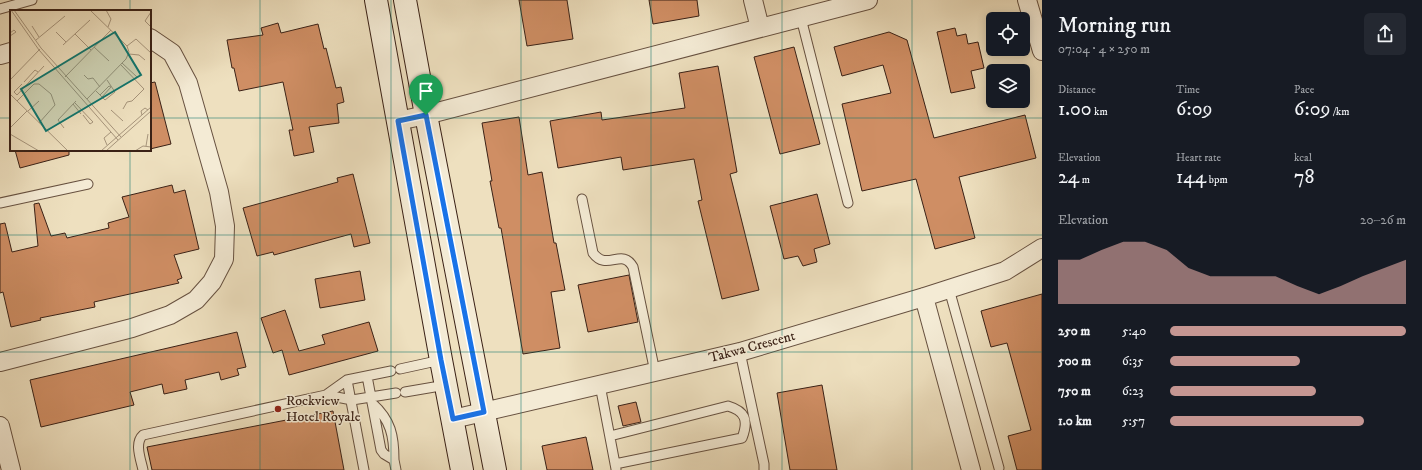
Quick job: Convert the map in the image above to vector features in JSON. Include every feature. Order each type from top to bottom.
[{"type":"main road","points":[[376,0],[462,470]]},
{"type":"main road","points":[[405,0],[495,470]]},
{"type":"street","points":[[753,0],[760,28]]},
{"type":"street","points":[[398,121],[868,0]]},
{"type":"street","points":[[1028,0],[1042,51]]},
{"type":"street","points":[[0,362],[132,328],[170,315],[196,300],[212,282],[224,259],[225,226],[219,192],[188,83],[172,53],[151,39]]},
{"type":"street","points":[[0,55],[10,52]]},
{"type":"street","name":"Takwa Crescent","points":[[453,419],[740,352],[1005,271],[1042,248]]},
{"type":"street","points":[[924,297],[971,470]]},
{"type":"street","points":[[0,426],[11,470]]},
{"type":"lane","points":[[0,9],[32,0]]},
{"type":"lane","points":[[800,18],[848,203]]},
{"type":"lane","points":[[0,203],[88,184]]},
{"type":"lane","points":[[582,199],[593,253],[597,259],[603,261],[623,258],[630,261],[633,267],[655,372]]},
{"type":"lane","points":[[949,289],[999,468]]},
{"type":"lane","points":[[740,352],[764,470]]},
{"type":"lane","points":[[143,470],[138,444],[139,438],[143,435],[326,395],[347,380],[441,360]]},
{"type":"lane","points":[[367,376],[381,450],[384,454],[394,460]]},
{"type":"lane","points":[[347,380],[352,400],[364,470]]},
{"type":"lane","points":[[326,395],[352,400],[372,400],[446,385]]},
{"type":"lane","points":[[600,385],[616,467],[742,438],[745,431],[745,424],[742,412],[736,408],[728,406],[610,436]]},
{"type":"lane","points":[[372,400],[390,425],[396,470]]},
{"type":"building","points":[[519,0],[567,0],[573,39],[527,46]]},
{"type":"building","points":[[649,0],[697,0],[699,16],[653,24]]},
{"type":"building","points":[[278,23],[281,33],[318,24],[324,49],[326,48],[336,88],[341,87],[344,102],[337,104],[339,123],[309,127],[314,152],[294,156],[289,130],[293,130],[283,82],[239,91],[234,68],[232,68],[227,40],[263,35],[261,28]]},
{"type":"building","points":[[955,28],[957,36],[966,34],[968,44],[978,42],[984,68],[971,71],[975,88],[951,93],[937,32]]},
{"type":"building","points":[[889,32],[907,40],[934,138],[1025,115],[1036,158],[959,177],[975,238],[935,249],[916,179],[862,191],[842,104],[891,93],[883,65],[842,76],[834,47]]},
{"type":"building","points":[[794,47],[820,144],[780,154],[754,57]]},
{"type":"building","points":[[718,66],[737,172],[730,174],[759,290],[722,299],[698,201],[702,200],[694,159],[623,170],[621,157],[558,168],[550,121],[601,112],[602,120],[685,108],[679,73]]},
{"type":"building","points":[[155,82],[171,144],[151,149],[151,83]]},
{"type":"building","points":[[519,117],[528,175],[542,172],[554,243],[556,243],[565,290],[551,292],[560,348],[523,354],[501,228],[499,228],[490,181],[492,181],[482,123]]},
{"type":"building","points":[[15,151],[69,151],[69,155],[20,168]]},
{"type":"building","points":[[353,174],[370,243],[354,247],[351,234],[274,255],[273,252],[257,256],[243,208],[338,182],[337,178]]},
{"type":"building","points":[[172,185],[174,193],[185,190],[199,249],[174,255],[182,278],[177,280],[179,283],[94,302],[95,307],[40,318],[41,320],[11,327],[3,292],[0,293],[0,224],[5,223],[12,252],[38,246],[34,204],[39,203],[51,236],[65,233],[67,238],[109,228],[108,223],[129,217],[122,197]]},
{"type":"building","points":[[817,194],[830,244],[814,249],[817,262],[803,266],[798,256],[784,259],[770,206]]},
{"type":"building","points":[[360,271],[365,300],[320,308],[315,279]]},
{"type":"building","points":[[629,275],[638,322],[588,332],[578,285]]},
{"type":"building","points":[[1042,294],[1042,470],[1017,470],[1008,436],[1031,430],[1007,343],[991,347],[981,311]]},
{"type":"building","points":[[285,310],[299,351],[325,344],[322,335],[369,322],[378,351],[289,375],[282,350],[273,353],[261,318]]},
{"type":"building","points":[[237,332],[246,367],[237,369],[239,375],[221,380],[219,372],[185,380],[187,389],[164,394],[162,384],[130,392],[134,405],[41,427],[30,380]]},
{"type":"building","points":[[822,385],[837,470],[790,470],[777,393]]},
{"type":"building","points":[[636,402],[641,422],[623,426],[618,406]]},
{"type":"building","points":[[333,411],[344,470],[152,470],[147,447]]},
{"type":"building","points":[[586,437],[593,470],[547,470],[542,446]]},
{"type":"place","name":"Rockview Hotel Royale","points":[[278,409]]},
{"type":"route","points":[[426,115],[484,412],[453,419],[398,121],[426,115]]}]
